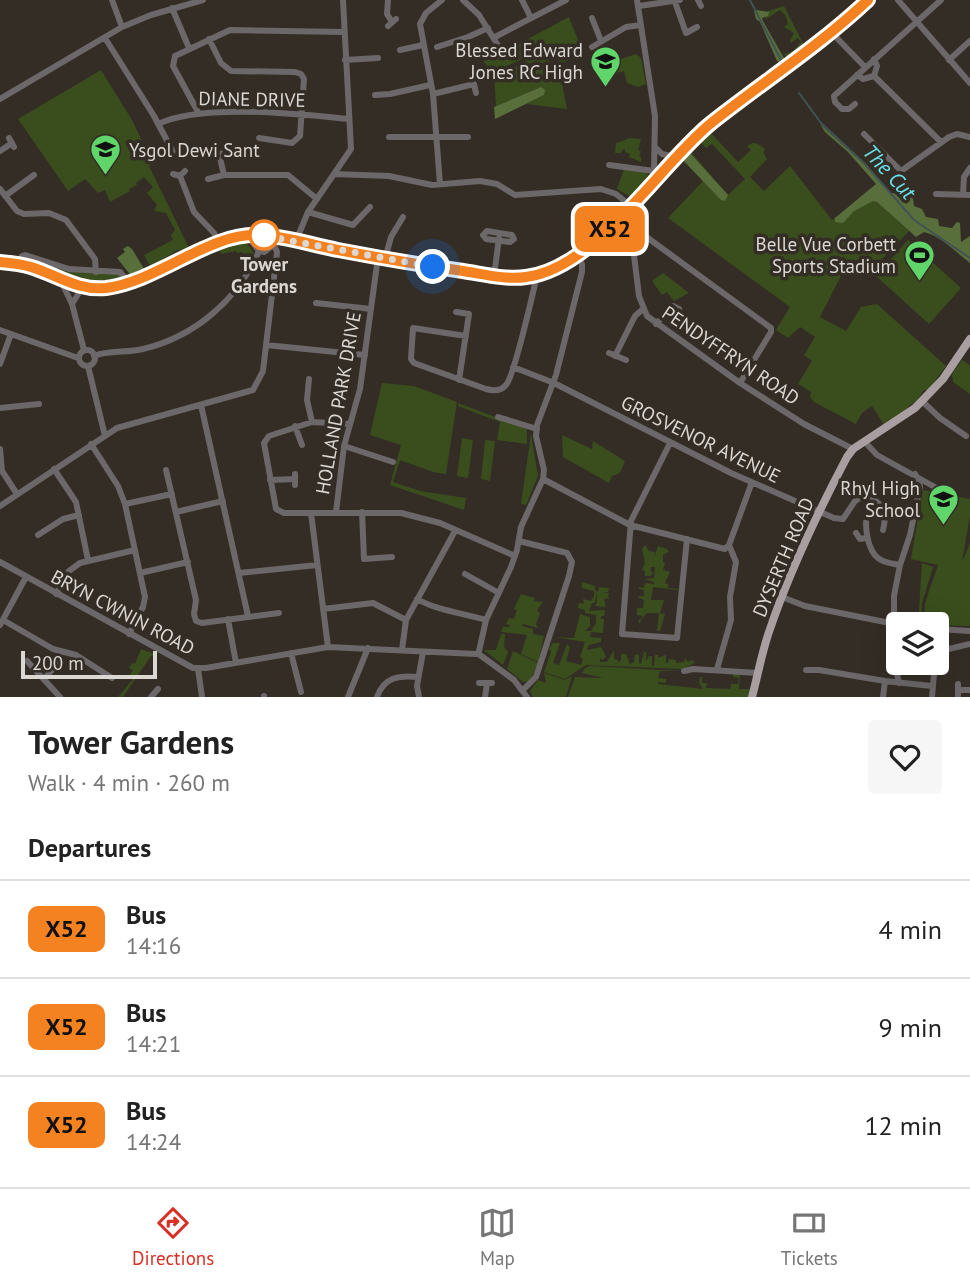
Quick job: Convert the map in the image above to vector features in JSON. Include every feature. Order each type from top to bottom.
[{"type":"main road","points":[[0,262],[17,264],[82,288],[107,288],[151,275],[219,243],[247,235],[277,241],[296,241],[494,276],[534,276],[557,268],[623,217],[656,174],[709,126],[780,69],[832,33],[868,0]]},
{"type":"main road","name":"DYSERTH ROAD","points":[[752,697],[768,632],[819,512],[846,457],[853,449],[900,420],[922,401],[943,379],[970,339]]},
{"type":"street","points":[[112,0],[121,27]]},
{"type":"street","points":[[0,99],[121,27],[203,0]]},
{"type":"street","points":[[296,241],[308,212],[351,149],[343,0]]},
{"type":"street","points":[[388,0],[387,14],[392,22]]},
{"type":"street","points":[[440,184],[433,94],[421,31],[423,18],[442,0]]},
{"type":"street","points":[[463,0],[479,15],[499,47]]},
{"type":"street","points":[[522,0],[531,18]]},
{"type":"street","points":[[495,37],[566,0]]},
{"type":"street","points":[[898,0],[969,81]]},
{"type":"street","points":[[850,118],[835,102],[834,96],[941,0]]},
{"type":"street","points":[[609,165],[656,174],[655,116],[638,3],[677,1],[686,33],[697,27]]},
{"type":"street","points":[[172,8],[189,48]]},
{"type":"street","points":[[592,18],[598,24],[601,41]]},
{"type":"street","points":[[592,47],[626,27],[642,25]]},
{"type":"street","points":[[437,47],[488,28]]},
{"type":"street","points":[[198,112],[173,66],[175,57],[189,48],[230,30],[344,32]]},
{"type":"street","points":[[832,33],[865,67]]},
{"type":"street","points":[[105,38],[173,152]]},
{"type":"street","points":[[209,39],[221,63],[231,71],[295,72],[301,74],[304,79],[300,136],[297,141],[292,142],[262,138],[263,149]]},
{"type":"street","points":[[949,60],[970,41]]},
{"type":"street","points":[[400,50],[423,46]]},
{"type":"street","points":[[345,60],[377,58]]},
{"type":"street","points":[[857,75],[867,79],[874,76],[877,69],[874,59]]},
{"type":"street","points":[[874,76],[940,142]]},
{"type":"street","points":[[433,94],[474,84],[476,93]]},
{"type":"street","points":[[375,95],[430,85]]},
{"type":"street","points":[[842,109],[849,109],[855,104]]},
{"type":"street","name":"DIANE DRIVE","points":[[158,124],[172,117],[198,112],[303,114],[348,119]]},
{"type":"street","points":[[864,134],[901,171],[940,142],[957,134],[970,138]]},
{"type":"street","points":[[389,137],[468,137]]},
{"type":"street","points":[[0,151],[12,143]]},
{"type":"street","points":[[655,147],[662,154],[675,157]]},
{"type":"street","points":[[221,152],[224,175]]},
{"type":"street","points":[[936,194],[967,195],[964,177],[970,168]]},
{"type":"street","points":[[179,174],[194,212],[214,233],[219,243]]},
{"type":"street","points":[[334,174],[389,176],[407,181],[440,184],[460,181],[491,182],[515,195],[601,189],[616,194],[631,206]]},
{"type":"street","points":[[5,196],[34,175]]},
{"type":"street","points":[[208,178],[224,175],[288,175],[317,199]]},
{"type":"street","points":[[0,189],[17,211],[24,214],[49,213],[66,220],[96,259],[96,272]]},
{"type":"street","points":[[308,212],[353,225],[370,207]]},
{"type":"street","name":"HOLLAND PARK DRIVE","points":[[336,512],[344,446],[360,389],[371,309],[382,258],[403,217]]},
{"type":"street","name":"PENDYFFRYN ROAD","points":[[623,217],[631,231],[637,283],[647,316],[740,383],[817,432],[853,449]]},
{"type":"street","points":[[631,231],[641,233],[771,330],[740,383]]},
{"type":"street","points":[[247,235],[259,251],[264,252],[277,241]]},
{"type":"street","points":[[494,276],[499,237]]},
{"type":"street","points":[[0,506],[105,436],[129,425],[253,390],[261,378],[277,241]]},
{"type":"street","points":[[94,356],[151,347],[199,325],[236,290],[253,266],[259,251]]},
{"type":"street","points":[[527,697],[507,674],[478,653],[486,620],[515,556],[521,527],[543,479],[537,429],[554,383],[582,272],[582,264],[577,254]]},
{"type":"street","points":[[17,264],[25,255],[53,265],[96,272],[121,272],[129,283]]},
{"type":"street","points":[[466,336],[413,328],[412,362],[459,380],[496,390],[506,385],[536,284],[534,276]]},
{"type":"street","points":[[61,279],[72,304],[84,350]]},
{"type":"street","points":[[72,304],[82,288]]},
{"type":"street","points":[[316,303],[371,309]]},
{"type":"street","points":[[656,324],[673,306],[679,309]]},
{"type":"street","points":[[626,360],[612,354],[635,316],[643,309]]},
{"type":"street","points":[[456,312],[469,314],[459,380]]},
{"type":"street","points":[[0,330],[78,358],[83,365],[88,366],[93,363],[94,356],[91,351],[84,350]]},
{"type":"street","points":[[0,364],[11,334]]},
{"type":"street","points":[[266,345],[365,355]]},
{"type":"street","points":[[78,358],[84,350]]},
{"type":"street","points":[[88,366],[105,436]]},
{"type":"street","name":"GROSVENOR AVENUE","points":[[513,367],[554,383],[670,443],[838,520],[843,519],[855,501],[865,498],[884,508],[887,514],[883,530]]},
{"type":"street","points":[[310,384],[307,400],[312,422]]},
{"type":"street","points":[[922,401],[966,436]]},
{"type":"street","points":[[0,408],[39,404]]},
{"type":"street","points":[[201,405],[248,616]]},
{"type":"street","points":[[498,417],[537,429]]},
{"type":"street","points":[[349,424],[312,422],[278,431],[266,438],[264,443],[273,504],[277,513],[401,513],[440,523],[515,556]]},
{"type":"street","points":[[295,426],[302,445]]},
{"type":"street","points":[[865,442],[875,454],[942,491]]},
{"type":"street","points":[[670,443],[630,525],[621,633],[679,641],[687,539]]},
{"type":"street","points":[[91,444],[118,486],[125,504],[141,573],[145,597],[143,607],[129,634]]},
{"type":"street","points":[[344,446],[387,462]]},
{"type":"street","points":[[0,449],[2,471],[17,494]]},
{"type":"street","points":[[54,469],[76,502],[88,560]]},
{"type":"street","points":[[166,470],[196,600],[196,621],[202,623],[279,613]]},
{"type":"street","points":[[895,612],[894,596],[900,565],[917,507],[920,484],[915,474]]},
{"type":"street","points":[[270,480],[295,479]]},
{"type":"street","points":[[543,479],[630,525],[725,549],[729,545],[752,482]]},
{"type":"street","points":[[125,504],[172,494]]},
{"type":"street","points":[[176,512],[223,501]]},
{"type":"street","points":[[362,512],[364,559],[392,557]]},
{"type":"street","points":[[311,513],[328,647]]},
{"type":"street","points":[[44,534],[63,519],[79,515]]},
{"type":"street","points":[[866,522],[866,538],[878,559],[900,565]]},
{"type":"street","points":[[402,650],[406,620],[455,531]]},
{"type":"street","points":[[856,533],[860,539],[866,538]]},
{"type":"street","points":[[519,541],[567,553],[572,562],[536,677],[523,690]]},
{"type":"street","points":[[717,669],[731,620],[730,597],[736,562],[729,545]]},
{"type":"street","points":[[56,594],[69,570],[88,560],[135,550]]},
{"type":"street","name":"BRYN CWNIN ROAD","points":[[0,562],[180,663],[198,669],[328,647],[478,653]]},
{"type":"street","points":[[141,573],[188,562]]},
{"type":"street","points":[[239,573],[317,565]]},
{"type":"street","points":[[465,574],[499,593]]},
{"type":"street","points":[[26,578],[1,622],[60,652],[76,655],[112,678]]},
{"type":"street","points":[[477,592],[481,583]]},
{"type":"street","points":[[782,597],[806,606],[886,623]]},
{"type":"street","points":[[417,599],[431,607],[462,612],[486,620]]},
{"type":"street","points":[[323,609],[373,603],[406,620]]},
{"type":"street","points":[[228,619],[236,663]]},
{"type":"street","points":[[949,630],[970,631]]},
{"type":"street","points":[[949,648],[970,644]]},
{"type":"street","points":[[348,697],[368,648]]},
{"type":"street","points":[[44,679],[57,664],[60,652]]},
{"type":"street","points":[[419,697],[418,677],[423,652]]},
{"type":"street","points":[[291,653],[301,692]]},
{"type":"street","points":[[27,661],[60,697]]},
{"type":"street","points":[[809,668],[899,683],[933,685]]},
{"type":"street","points":[[198,669],[202,697]]},
{"type":"street","points":[[684,671],[717,669],[758,673]]},
{"type":"street","points":[[897,675],[899,683]]},
{"type":"street","points":[[932,697],[934,675]]},
{"type":"street","points":[[377,697],[388,680],[399,676],[418,677]]},
{"type":"street","points":[[883,697],[885,681]]},
{"type":"street","points":[[479,683],[489,684],[485,697]]},
{"type":"street","points":[[151,697],[158,689]]},
{"type":"street","points":[[958,690],[970,690]]},
{"type":"green space","points":[[784,6],[805,47],[787,59],[781,48],[785,54],[793,51],[801,42],[798,38],[791,43],[794,33],[784,27],[788,24],[786,16],[780,10],[765,18],[768,11]]},
{"type":"green space","points":[[754,11],[769,12],[768,16],[762,18],[784,58],[783,63],[777,61],[760,22],[756,19]]},
{"type":"green space","points":[[569,17],[584,56],[560,63],[552,45],[492,73],[482,59],[499,54],[496,49],[502,46],[505,51]]},
{"type":"green space","points":[[538,53],[543,54],[560,74],[567,109],[526,104],[544,95],[541,87],[496,106],[494,73],[517,66]]},
{"type":"green space","points":[[636,54],[641,58],[646,84],[638,87],[627,83],[624,71],[616,73],[618,60]]},
{"type":"green space","name":"Ysgol Dewi Sant","points":[[101,70],[132,120],[153,164],[149,166],[190,250],[178,250],[161,260],[161,265],[156,267],[149,264],[144,255],[173,240],[171,235],[175,230],[166,213],[154,211],[157,205],[147,193],[153,187],[144,177],[129,189],[130,191],[110,202],[105,190],[98,193],[85,179],[68,191],[18,119]]},
{"type":"green space","points":[[541,87],[545,90],[544,95],[495,119],[494,107]]},
{"type":"green space","points":[[820,124],[864,164],[890,193],[905,194],[912,190],[914,206],[922,209],[926,217],[938,219],[939,226],[952,228],[957,222],[960,223],[961,242],[970,236],[970,263],[931,234],[924,232],[916,237],[877,202],[873,201],[854,211],[843,223],[835,222],[835,218],[876,184]]},
{"type":"green space","points":[[709,131],[738,162],[751,150],[747,146],[752,143],[765,149],[763,152],[767,159],[750,177],[764,191],[790,166],[832,220],[867,193],[909,231],[880,261],[849,260],[820,317],[846,331],[861,307],[877,304],[946,366],[928,390],[924,390],[917,400],[884,425],[872,406],[862,413],[856,424],[814,402],[810,397],[811,392],[798,384],[812,361],[804,355],[815,337],[800,327],[788,338],[776,330],[790,307],[668,218],[703,181],[681,158],[689,150],[728,195],[745,179],[712,144],[706,148],[699,140]]},
{"type":"green space","points":[[630,138],[641,139],[638,150],[641,151],[641,162],[629,157],[630,154],[625,152],[625,149],[621,153],[615,153],[616,143]]},
{"type":"green space","points":[[688,151],[728,195],[725,201],[681,158]]},
{"type":"green space","points":[[624,169],[645,172],[648,175],[635,195],[629,196],[617,189]]},
{"type":"green space","name":"Belle Vue Corbett Sports Stadium","points":[[908,240],[961,288],[929,324],[876,276]]},
{"type":"green space","points":[[246,242],[254,253],[247,269],[242,266],[242,252],[221,254],[220,250]]},
{"type":"green space","points":[[128,246],[146,272],[132,277],[117,258]]},
{"type":"green space","points":[[49,266],[85,273],[119,273],[123,277],[103,280],[75,279]]},
{"type":"green space","points":[[663,273],[689,293],[674,301],[667,292],[662,295],[652,281]]},
{"type":"green space","points":[[962,360],[970,365],[970,394],[953,382],[952,374]]},
{"type":"green space","points":[[382,383],[414,386],[457,402],[446,474],[400,460],[393,482],[420,491],[466,498],[464,510],[390,485],[401,445],[370,435]]},
{"type":"green space","points":[[458,403],[527,429],[527,444],[497,440],[500,422],[458,406]]},
{"type":"green space","points":[[531,434],[538,476],[526,505],[521,504]]},
{"type":"green space","points":[[562,435],[592,449],[593,441],[625,461],[620,473],[612,476],[609,483],[563,457]]},
{"type":"green space","points":[[462,438],[473,440],[468,478],[457,476]]},
{"type":"green space","points":[[485,440],[495,441],[490,481],[481,479]]},
{"type":"green space","name":"Rhyl High School","points":[[923,490],[970,499],[962,562],[970,543],[970,626],[949,626],[949,612],[925,612],[938,565],[911,559]]},
{"type":"green space","points":[[645,545],[649,551],[655,552],[654,558],[658,546],[667,549],[669,552],[663,555],[663,570],[670,572],[665,583],[668,588],[679,589],[653,587],[651,600],[664,600],[660,613],[665,614],[660,631],[657,631],[659,613],[647,613],[640,624],[638,621],[643,616],[637,615],[637,608],[643,608],[644,600],[639,598],[644,596],[644,590],[639,587],[644,588],[645,583],[654,584],[644,579],[654,578],[655,567],[651,567],[651,576],[645,576],[645,571],[642,570],[645,563],[642,549]]},
{"type":"green space","points":[[922,563],[933,567],[922,612],[919,612]]},
{"type":"green space","points":[[582,582],[595,586],[598,592],[599,587],[609,588],[608,592],[602,592],[609,593],[610,598],[604,599],[606,607],[595,606],[597,592],[595,603],[592,603],[589,611],[605,610],[604,616],[601,616],[601,619],[604,619],[603,633],[591,632],[590,637],[601,638],[601,642],[589,645],[587,650],[601,647],[606,656],[603,660],[600,658],[600,662],[607,662],[614,650],[614,659],[618,660],[618,663],[621,654],[626,654],[630,664],[634,662],[635,654],[639,655],[641,664],[646,652],[646,661],[652,656],[652,666],[655,655],[658,655],[658,658],[666,655],[666,663],[669,659],[676,660],[676,663],[684,662],[685,658],[688,662],[692,660],[695,663],[682,669],[586,665],[565,679],[544,672],[553,643],[560,643],[553,663],[559,665],[567,644],[570,647],[566,661],[581,665],[583,659],[580,657],[585,642],[555,637],[574,638],[580,614],[590,617],[590,626],[585,631],[591,631],[596,623],[596,615],[585,613],[585,610],[578,608],[579,603],[584,604],[583,599],[591,601],[594,596],[594,591],[582,588]]},
{"type":"green space","points":[[521,594],[535,598],[534,601],[543,602],[537,610],[540,613],[536,624],[538,628],[523,624],[522,626],[533,629],[533,634],[544,636],[538,662],[521,654],[527,635],[501,632],[503,627],[509,627],[510,625],[506,624],[509,618],[514,619],[517,610],[514,609]]},
{"type":"green space","points":[[501,634],[505,634],[504,647],[508,652],[503,665],[484,650],[496,650]]},
{"type":"green space","points":[[141,649],[157,655],[151,656],[123,697],[118,697],[133,679],[129,676],[133,670],[129,668],[132,663],[135,664]]},
{"type":"green space","points":[[513,651],[538,663],[530,681],[523,682],[507,669]]},
{"type":"green space","points":[[590,666],[681,671],[660,671],[658,678],[666,679],[666,683],[658,684],[703,689],[699,683],[700,677],[702,683],[707,683],[706,688],[730,689],[731,684],[738,684],[739,678],[733,677],[733,673],[740,674],[739,689],[751,689],[748,697],[568,697],[575,677],[603,678],[582,673]]},
{"type":"green space","points":[[544,673],[565,680],[572,676],[566,697],[533,697],[530,691],[538,680],[546,683]]},
{"type":"waterway","name":"The Cut","points":[[750,0],[782,62]]},
{"type":"waterway","name":"The Cut","points":[[799,93],[821,123],[864,163],[914,220],[970,258]]},
{"type":"bus line","name":"X52","points":[[0,262],[32,267],[82,288],[107,288],[151,275],[234,237],[260,235],[494,276],[523,278],[546,273],[600,237],[623,217],[688,144],[780,69],[816,46],[868,0]]},
{"type":"place","name":"Blessed Edward Jones RC High","points":[[606,88]]},
{"type":"place","name":"Ysgol Dewi Sant","points":[[106,177]]},
{"type":"place","name":"Tower Gardens","points":[[264,235]]},
{"type":"place","name":"Belle Vue Corbett Sports Stadium","points":[[919,282]]},
{"type":"place","name":"Rhyl High School","points":[[943,526]]},
{"type":"route","points":[[264,235],[260,235],[433,267]]}]
